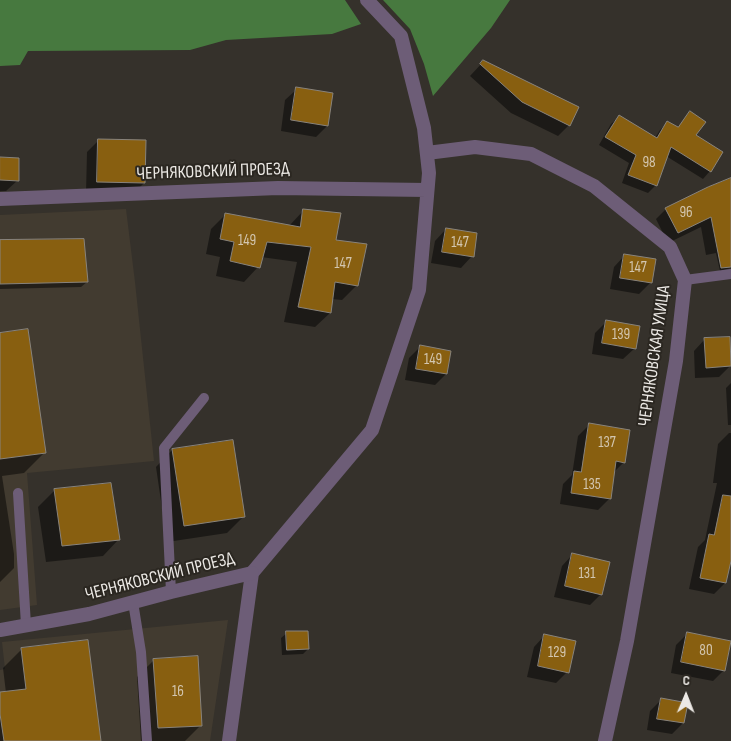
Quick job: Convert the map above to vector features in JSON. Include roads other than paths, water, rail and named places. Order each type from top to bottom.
[{"type":"street","points":[[252,574],[372,430],[419,290],[429,173],[424,128],[401,36],[366,0]]},
{"type":"street","name":"ЧЕРНЯКОВСКАЯ УЛИЦА","points":[[427,153],[475,147],[531,154],[594,186],[670,247],[685,280],[674,370],[627,641],[605,741]]},
{"type":"street","name":"ЧЕРНЯКОВСКИЙ ПРОЕЗД","points":[[0,199],[278,188],[427,190]]},
{"type":"street","name":"ЧЕРНЯКОВСКИЙ ПРОЕЗД","points":[[0,630],[89,614],[171,592],[252,574],[229,741]]},
{"type":"lane","points":[[685,280],[731,274]]},
{"type":"lane","points":[[171,592],[164,448],[204,398]]},
{"type":"lane","points":[[18,493],[26,625]]},
{"type":"lane","points":[[133,602],[141,652],[147,741]]}]
